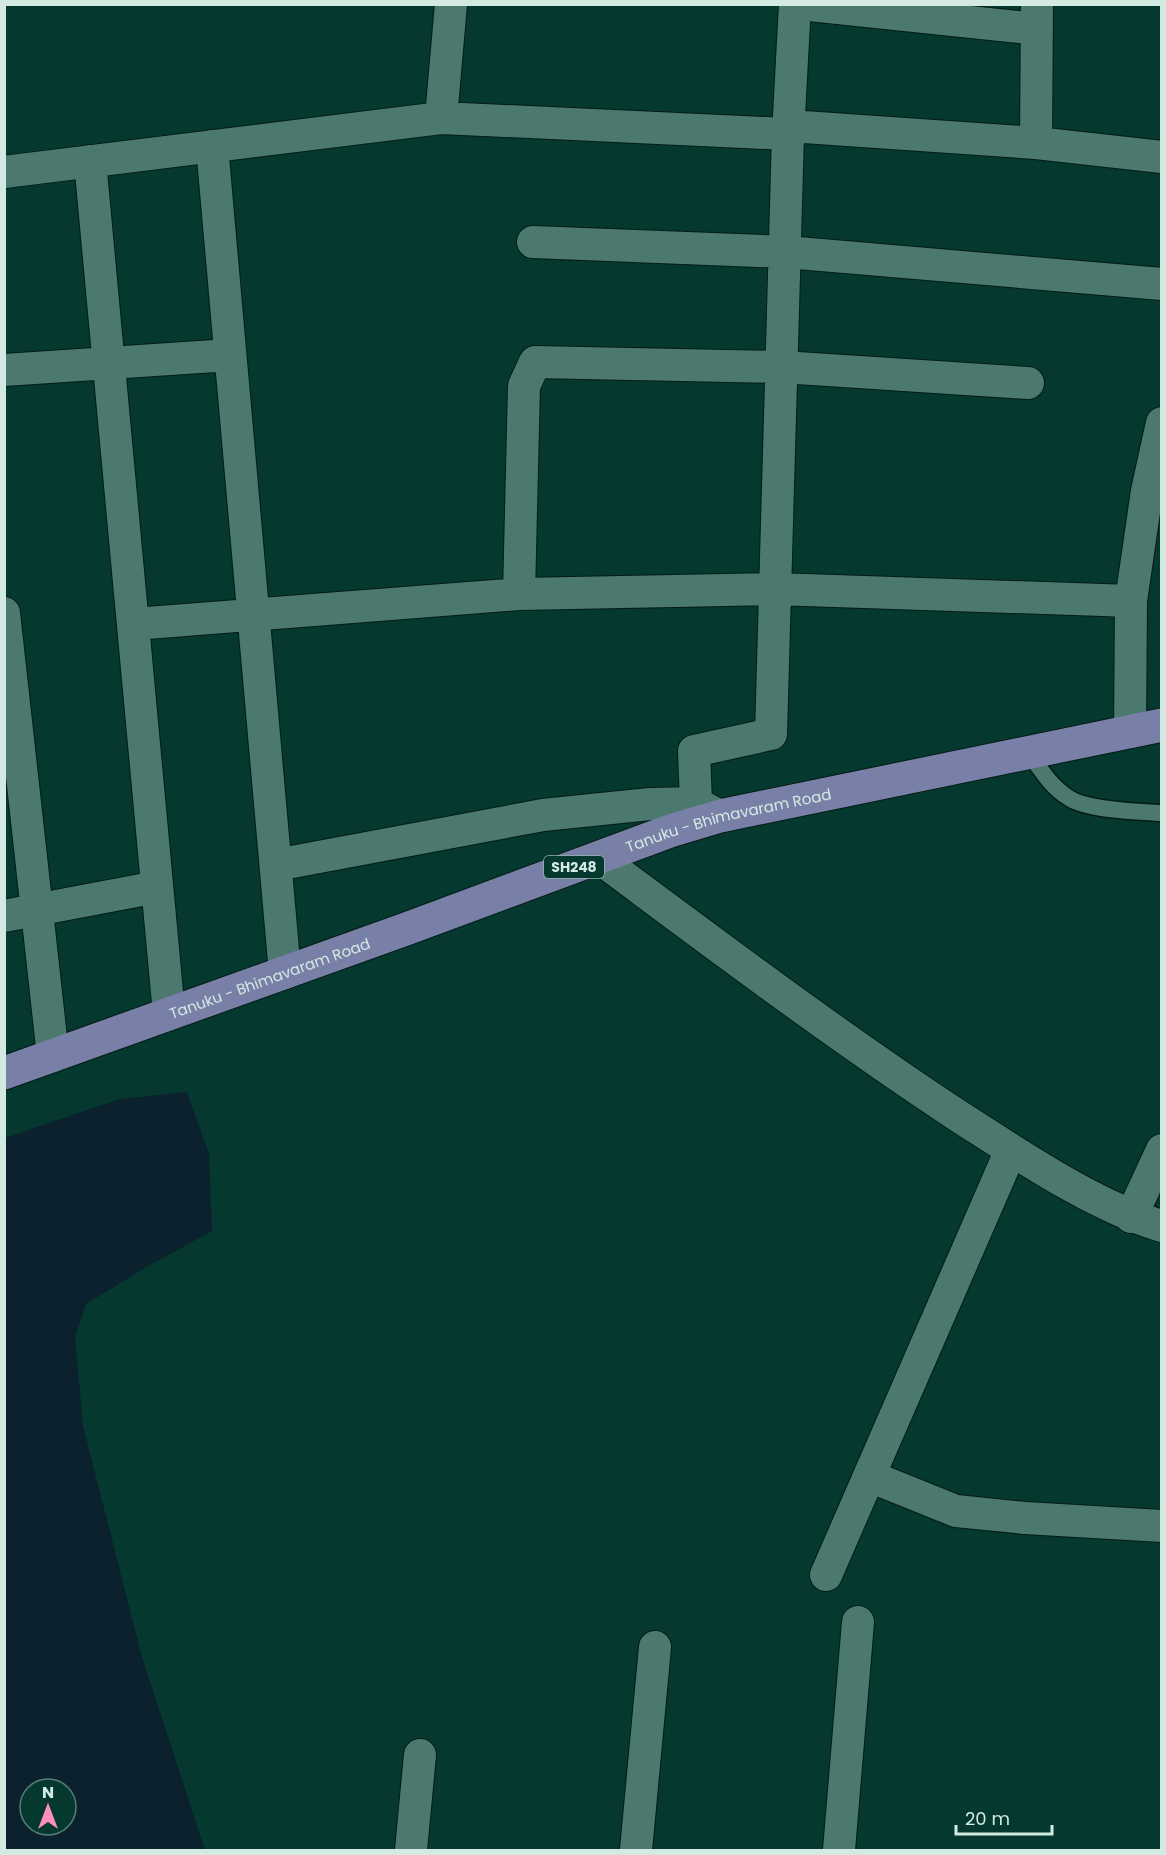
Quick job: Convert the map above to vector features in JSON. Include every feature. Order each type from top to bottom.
[{"type":"main road","name":"Tanuku - Bhimavaram Road","points":[[4,1073],[598,858],[708,810],[1029,753],[1161,725]]},
{"type":"street","points":[[441,118],[451,4]]},
{"type":"street","points":[[276,865],[543,815],[650,804],[708,810],[694,751],[771,734],[789,130],[795,4]]},
{"type":"street","points":[[800,4],[1037,17],[1036,143]]},
{"type":"street","points":[[4,172],[441,118],[789,130],[1036,143],[1161,157]]},
{"type":"street","points":[[212,147],[285,973]]},
{"type":"street","points":[[90,161],[169,1014]]},
{"type":"street","points":[[533,242],[786,252],[1161,284]]},
{"type":"street","points":[[4,370],[230,355]]},
{"type":"street","points":[[519,594],[524,386],[535,362],[782,367],[1029,383]]},
{"type":"street","points":[[1130,732],[1131,601],[1147,491],[1161,423]]},
{"type":"street","points":[[134,624],[519,594],[776,590],[1131,601]]},
{"type":"street","points":[[5,625],[53,1056]]},
{"type":"street","points":[[598,858],[897,1076],[1011,1150],[1131,1217],[1161,1226]]},
{"type":"street","points":[[4,916],[158,887]]},
{"type":"street","points":[[826,1575],[1011,1150]]},
{"type":"street","points":[[1131,1217],[1161,1150]]},
{"type":"street","points":[[869,1476],[956,1511],[1025,1518],[1161,1526]]},
{"type":"street","points":[[839,1851],[858,1622]]},
{"type":"street","points":[[636,1851],[655,1647]]},
{"type":"street","points":[[411,1851],[420,1755]]},
{"type":"lane","points":[[1029,753],[1047,780],[1071,800],[1121,811],[1161,813]]},
{"type":"water","points":[[187,1092],[209,1154],[212,1231],[86,1304],[75,1337],[83,1426],[142,1657],[205,1850],[5,1850],[5,1138],[120,1099]]}]
